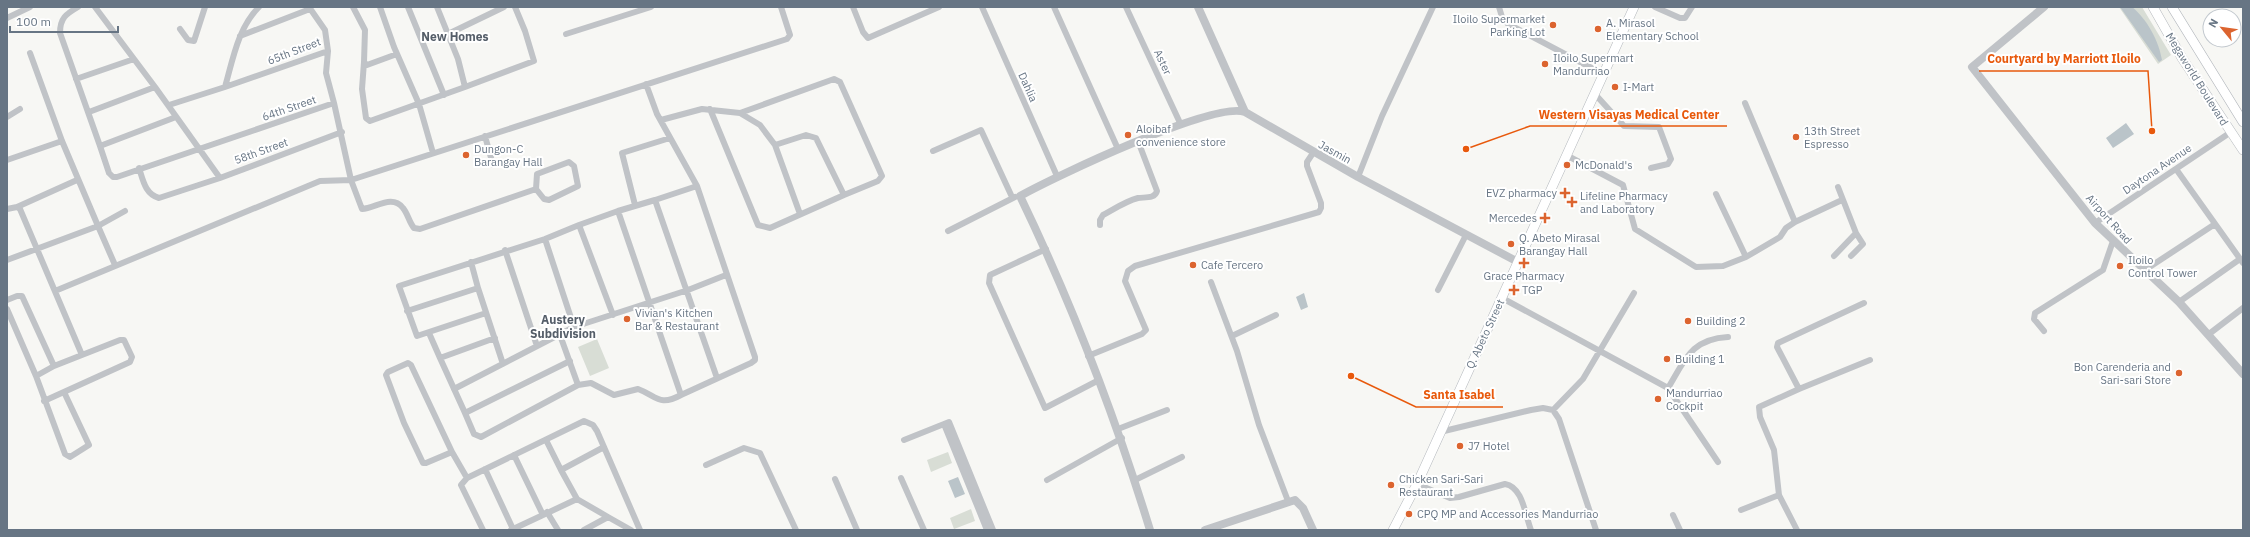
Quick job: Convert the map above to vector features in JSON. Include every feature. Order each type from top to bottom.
[{"type":"main road","name":"Q. Abeto Street","points":[[1393,530],[1417,484],[1634,7]]},
{"type":"main road","name":"Megaworld Boulevard","points":[[2153,7],[2182,58],[2243,150]]},
{"type":"main road","name":"Megaworld Boulevard","points":[[2172,7],[2243,121]]},
{"type":"street","points":[[78,7],[64,15],[60,23],[60,33],[100,146],[176,117]]},
{"type":"street","points":[[95,7],[169,106],[220,178]]},
{"type":"street","points":[[180,29],[188,40],[194,41],[205,7]]},
{"type":"street","points":[[225,87],[240,36],[249,19],[259,7]]},
{"type":"street","points":[[353,7],[365,30],[362,89],[368,120],[419,104],[534,61],[525,31],[515,7]]},
{"type":"street","points":[[380,7],[397,54],[419,104],[433,153]]},
{"type":"street","points":[[408,7],[444,95]]},
{"type":"street","points":[[437,7],[448,34],[465,87]]},
{"type":"street","points":[[448,34],[504,7]]},
{"type":"street","points":[[566,34],[651,7]]},
{"type":"street","points":[[55,291],[315,183],[351,180],[787,39],[790,35],[781,7]]},
{"type":"street","points":[[853,7],[865,36],[868,38],[939,7]]},
{"type":"street","name":"Dahlia","points":[[982,7],[1057,176]]},
{"type":"street","points":[[1054,7],[1118,149]]},
{"type":"street","name":"Aster","points":[[1126,7],[1181,125]]},
{"type":"street","points":[[1198,7],[1245,112]]},
{"type":"street","points":[[1358,177],[1382,116],[1434,7]]},
{"type":"street","points":[[1499,7],[1502,17],[1508,24],[1603,74]]},
{"type":"street","points":[[1655,7],[1680,18],[1685,18],[1692,7]]},
{"type":"street","name":"Airport Road","points":[[2044,7],[1972,67],[2095,223],[2179,302],[2242,369]]},
{"type":"street","points":[[7,18],[26,8]]},
{"type":"street","points":[[240,36],[309,8]]},
{"type":"street","name":"65th Street","points":[[169,106],[328,51],[325,30],[309,8]]},
{"type":"street","name":"64th Street","points":[[100,146],[109,173],[113,177],[199,150],[334,103],[326,73],[328,51]]},
{"type":"street","points":[[30,53],[77,180],[115,265]]},
{"type":"street","points":[[364,62],[370,65],[397,54]]},
{"type":"street","points":[[76,79],[134,59]]},
{"type":"street","points":[[710,109],[758,225],[770,228],[878,181],[882,176],[838,80],[834,79],[740,113]]},
{"type":"street","points":[[429,333],[474,434],[481,437],[578,385],[591,383],[614,395],[638,389],[662,401],[669,401],[755,360],[756,357],[726,275],[697,186],[661,120],[646,84]]},
{"type":"street","points":[[89,112],[155,87]]},
{"type":"street","points":[[1594,93],[1624,126],[1659,127],[1671,160],[1668,164],[1651,168]]},
{"type":"street","points":[[334,103],[342,132],[351,180],[362,209],[387,201],[394,202],[405,209],[414,228],[420,229],[536,189]]},
{"type":"street","points":[[1745,103],[1795,222]]},
{"type":"street","points":[[7,117],[20,109]]},
{"type":"street","points":[[661,120],[699,109],[710,109],[740,113],[760,126],[775,145],[800,214]]},
{"type":"street","points":[[948,231],[1057,176],[1118,149],[1181,125],[1233,110],[1245,112]]},
{"type":"street","name":"Jasmin","points":[[1245,112],[1358,177],[1518,262]]},
{"type":"street","points":[[933,151],[981,130],[1046,249],[1122,438],[1150,530]]},
{"type":"street","name":"58th Street","points":[[139,168],[146,188],[152,196],[158,198],[220,178],[342,132]]},
{"type":"street","name":"Daytona Avenue","points":[[2095,223],[2230,132]]},
{"type":"street","points":[[485,136],[493,165]]},
{"type":"street","points":[[775,145],[806,136],[816,138],[844,195]]},
{"type":"street","points":[[635,205],[622,153],[670,138]]},
{"type":"street","points":[[7,160],[62,141]]},
{"type":"street","points":[[1100,225],[1100,220],[1109,212],[1133,200],[1154,196],[1157,194],[1138,141]]},
{"type":"street","points":[[1088,356],[1142,334],[1146,330],[1124,281],[1128,271],[1135,266],[1319,212],[1322,208],[1321,203],[1307,166],[1307,162],[1313,152]]},
{"type":"street","points":[[1566,154],[1623,185],[1635,229],[1691,265],[1717,267],[1746,257],[1780,237],[1786,228],[1795,222],[1842,200]]},
{"type":"street","points":[[569,162],[572,163],[579,184],[576,188],[547,200],[536,189],[537,174],[569,162]]},
{"type":"street","points":[[2176,169],[2241,261],[2179,302]]},
{"type":"street","points":[[7,209],[17,207],[77,180]]},
{"type":"street","points":[[486,313],[417,336],[407,311],[400,286],[545,238],[635,205],[697,186]]},
{"type":"street","points":[[1838,187],[1842,200],[1862,244],[1851,256]]},
{"type":"street","points":[[1716,194],[1746,257]]},
{"type":"street","points":[[655,200],[688,290],[717,378]]},
{"type":"street","points":[[17,207],[20,209],[82,355]]},
{"type":"street","points":[[618,211],[681,395]]},
{"type":"street","points":[[7,260],[98,226],[125,212]]},
{"type":"street","points":[[2145,270],[2215,224]]},
{"type":"street","points":[[579,225],[612,314]]},
{"type":"street","points":[[1834,256],[1856,233]]},
{"type":"street","points":[[1438,290],[1466,235]]},
{"type":"street","points":[[545,238],[574,327]]},
{"type":"street","points":[[2044,331],[2034,319],[2035,313],[2103,270],[2113,241]]},
{"type":"street","points":[[1046,249],[990,275],[989,283],[1045,408],[1099,380]]},
{"type":"street","points":[[505,250],[537,346]]},
{"type":"street","points":[[471,262],[503,364]]},
{"type":"street","points":[[454,389],[574,327],[688,290],[726,275]]},
{"type":"street","points":[[1211,282],[1232,336],[1259,425],[1288,501]]},
{"type":"street","points":[[407,311],[478,288]]},
{"type":"street","points":[[1553,410],[1583,379],[1634,293]]},
{"type":"street","points":[[7,300],[17,296],[22,296],[54,366]]},
{"type":"street","points":[[1502,298],[1668,388],[1718,462]]},
{"type":"street","points":[[1799,389],[1777,347],[1778,343],[1864,303]]},
{"type":"street","points":[[2209,334],[2243,308]]},
{"type":"street","points":[[7,309],[36,376],[44,401],[65,454],[70,457],[89,445],[64,392]]},
{"type":"street","points":[[1232,336],[1276,316]]},
{"type":"street","points":[[560,335],[578,385]]},
{"type":"street","points":[[1668,388],[1696,346],[1716,338],[1728,337]]},
{"type":"street","points":[[440,358],[495,338]]},
{"type":"street","points":[[36,376],[54,366],[122,339],[132,357],[130,362],[44,401]]},
{"type":"street","points":[[1797,530],[1779,495],[1774,450],[1758,411],[1759,407],[1870,360]]},
{"type":"street","points":[[465,413],[570,361]]},
{"type":"street","points":[[452,452],[423,463],[404,423],[386,375],[388,372],[408,363],[411,365],[452,452],[467,478]]},
{"type":"street","points":[[1440,432],[1531,410],[1543,408],[1553,410],[1559,419],[1596,530]]},
{"type":"street","points":[[1118,430],[1167,410]]},
{"type":"street","points":[[483,530],[461,488],[467,478],[584,421],[593,425],[640,530]]},
{"type":"street","points":[[904,440],[946,423],[971,483],[993,530]]},
{"type":"street","points":[[1047,480],[1122,438]]},
{"type":"street","points":[[546,440],[577,499],[631,530]]},
{"type":"street","points":[[561,470],[604,447]]},
{"type":"street","points":[[706,465],[744,448],[760,453],[796,530]]},
{"type":"street","points":[[514,455],[545,514],[558,530]]},
{"type":"street","points":[[1135,480],[1182,457]]},
{"type":"street","points":[[485,469],[512,529],[522,528],[545,514],[577,499]]},
{"type":"street","points":[[901,478],[924,530]]},
{"type":"street","points":[[835,479],[857,530]]},
{"type":"street","points":[[971,483],[987,530]]},
{"type":"street","points":[[1417,484],[1450,498],[1459,498],[1505,484],[1512,486],[1518,492],[1531,530]]},
{"type":"street","points":[[1742,510],[1779,495]]},
{"type":"street","points":[[1205,530],[1288,501],[1299,502],[1312,530]]},
{"type":"street","points":[[1673,515],[1680,530]]},
{"type":"street","points":[[584,530],[608,517]]},
{"type":"shaded area","points":[[2119,7],[2142,7],[2171,55],[2158,64]]},
{"type":"shaded area","points":[[2120,7],[2132,7],[2143,18],[2152,31],[2162,60],[2159,62]]},
{"type":"shaded area","points":[[2126,123],[2134,134],[2113,148],[2106,138]]},
{"type":"shaded area","points":[[1304,293],[1308,307],[1301,310],[1296,297]]},
{"type":"shaded area","points":[[597,339],[609,368],[590,376],[578,347]]},
{"type":"shaded area","points":[[948,452],[952,463],[931,472],[927,460]]},
{"type":"shaded area","points":[[958,477],[965,494],[955,498],[948,481]]},
{"type":"shaded area","points":[[971,509],[975,521],[954,529],[950,518]]},
{"type":"place","name":"Iloilo Supermarket Parking Lot","points":[[1553,25]]},
{"type":"place","name":"A. Mirasol Elementary School","points":[[1598,29]]},
{"type":"place","name":"Iloilo Supermart Mandurriao","points":[[1545,64]]},
{"type":"place","name":"I-Mart","points":[[1615,87]]},
{"type":"place","name":"Courtyard by Marriott Iloilo","points":[[2152,131]]},
{"type":"place","name":"Aloibaf convenience store","points":[[1128,135]]},
{"type":"place","name":"13th Street Espresso","points":[[1796,137]]},
{"type":"place","name":"Western Visayas Medical Center","points":[[1466,149]]},
{"type":"place","name":"Dungon-C Barangay Hall","points":[[466,155]]},
{"type":"place","name":"McDonald's","points":[[1567,165]]},
{"type":"place","name":"EVZ pharmacy","points":[[1565,193]]},
{"type":"place","name":"Lifeline Pharmacy and Laboratory","points":[[1572,202]]},
{"type":"place","name":"Mercedes","points":[[1545,218]]},
{"type":"place","name":"Q. Abeto Mirasal Barangay Hall","points":[[1511,244]]},
{"type":"place","name":"Grace Pharmacy","points":[[1524,263]]},
{"type":"place","name":"Cafe Tercero","points":[[1193,265]]},
{"type":"place","name":"Iloilo Control Tower","points":[[2120,266]]},
{"type":"place","name":"TGP","points":[[1514,290]]},
{"type":"place","name":"Vivian's Kitchen Bar & Restaurant","points":[[627,319]]},
{"type":"place","name":"Building 2","points":[[1688,321]]},
{"type":"place","name":"Building 1","points":[[1667,359]]},
{"type":"place","name":"Bon Carenderia and Sari-sari Store","points":[[2179,373]]},
{"type":"place","name":"Santa Isabel","points":[[1351,376]]},
{"type":"place","name":"Mandurriao Cockpit","points":[[1658,399]]},
{"type":"place","name":"J7 Hotel","points":[[1460,446]]},
{"type":"place","name":"Chicken Sari-Sari Restaurant","points":[[1391,485]]},
{"type":"place","name":"CPQ MP and Accessories Mandurriao","points":[[1409,514]]},
{"type":"district","name":"New Homes","points":[[455,37]]},
{"type":"district","name":"Austery Subdivision","points":[[563,327]]}]
